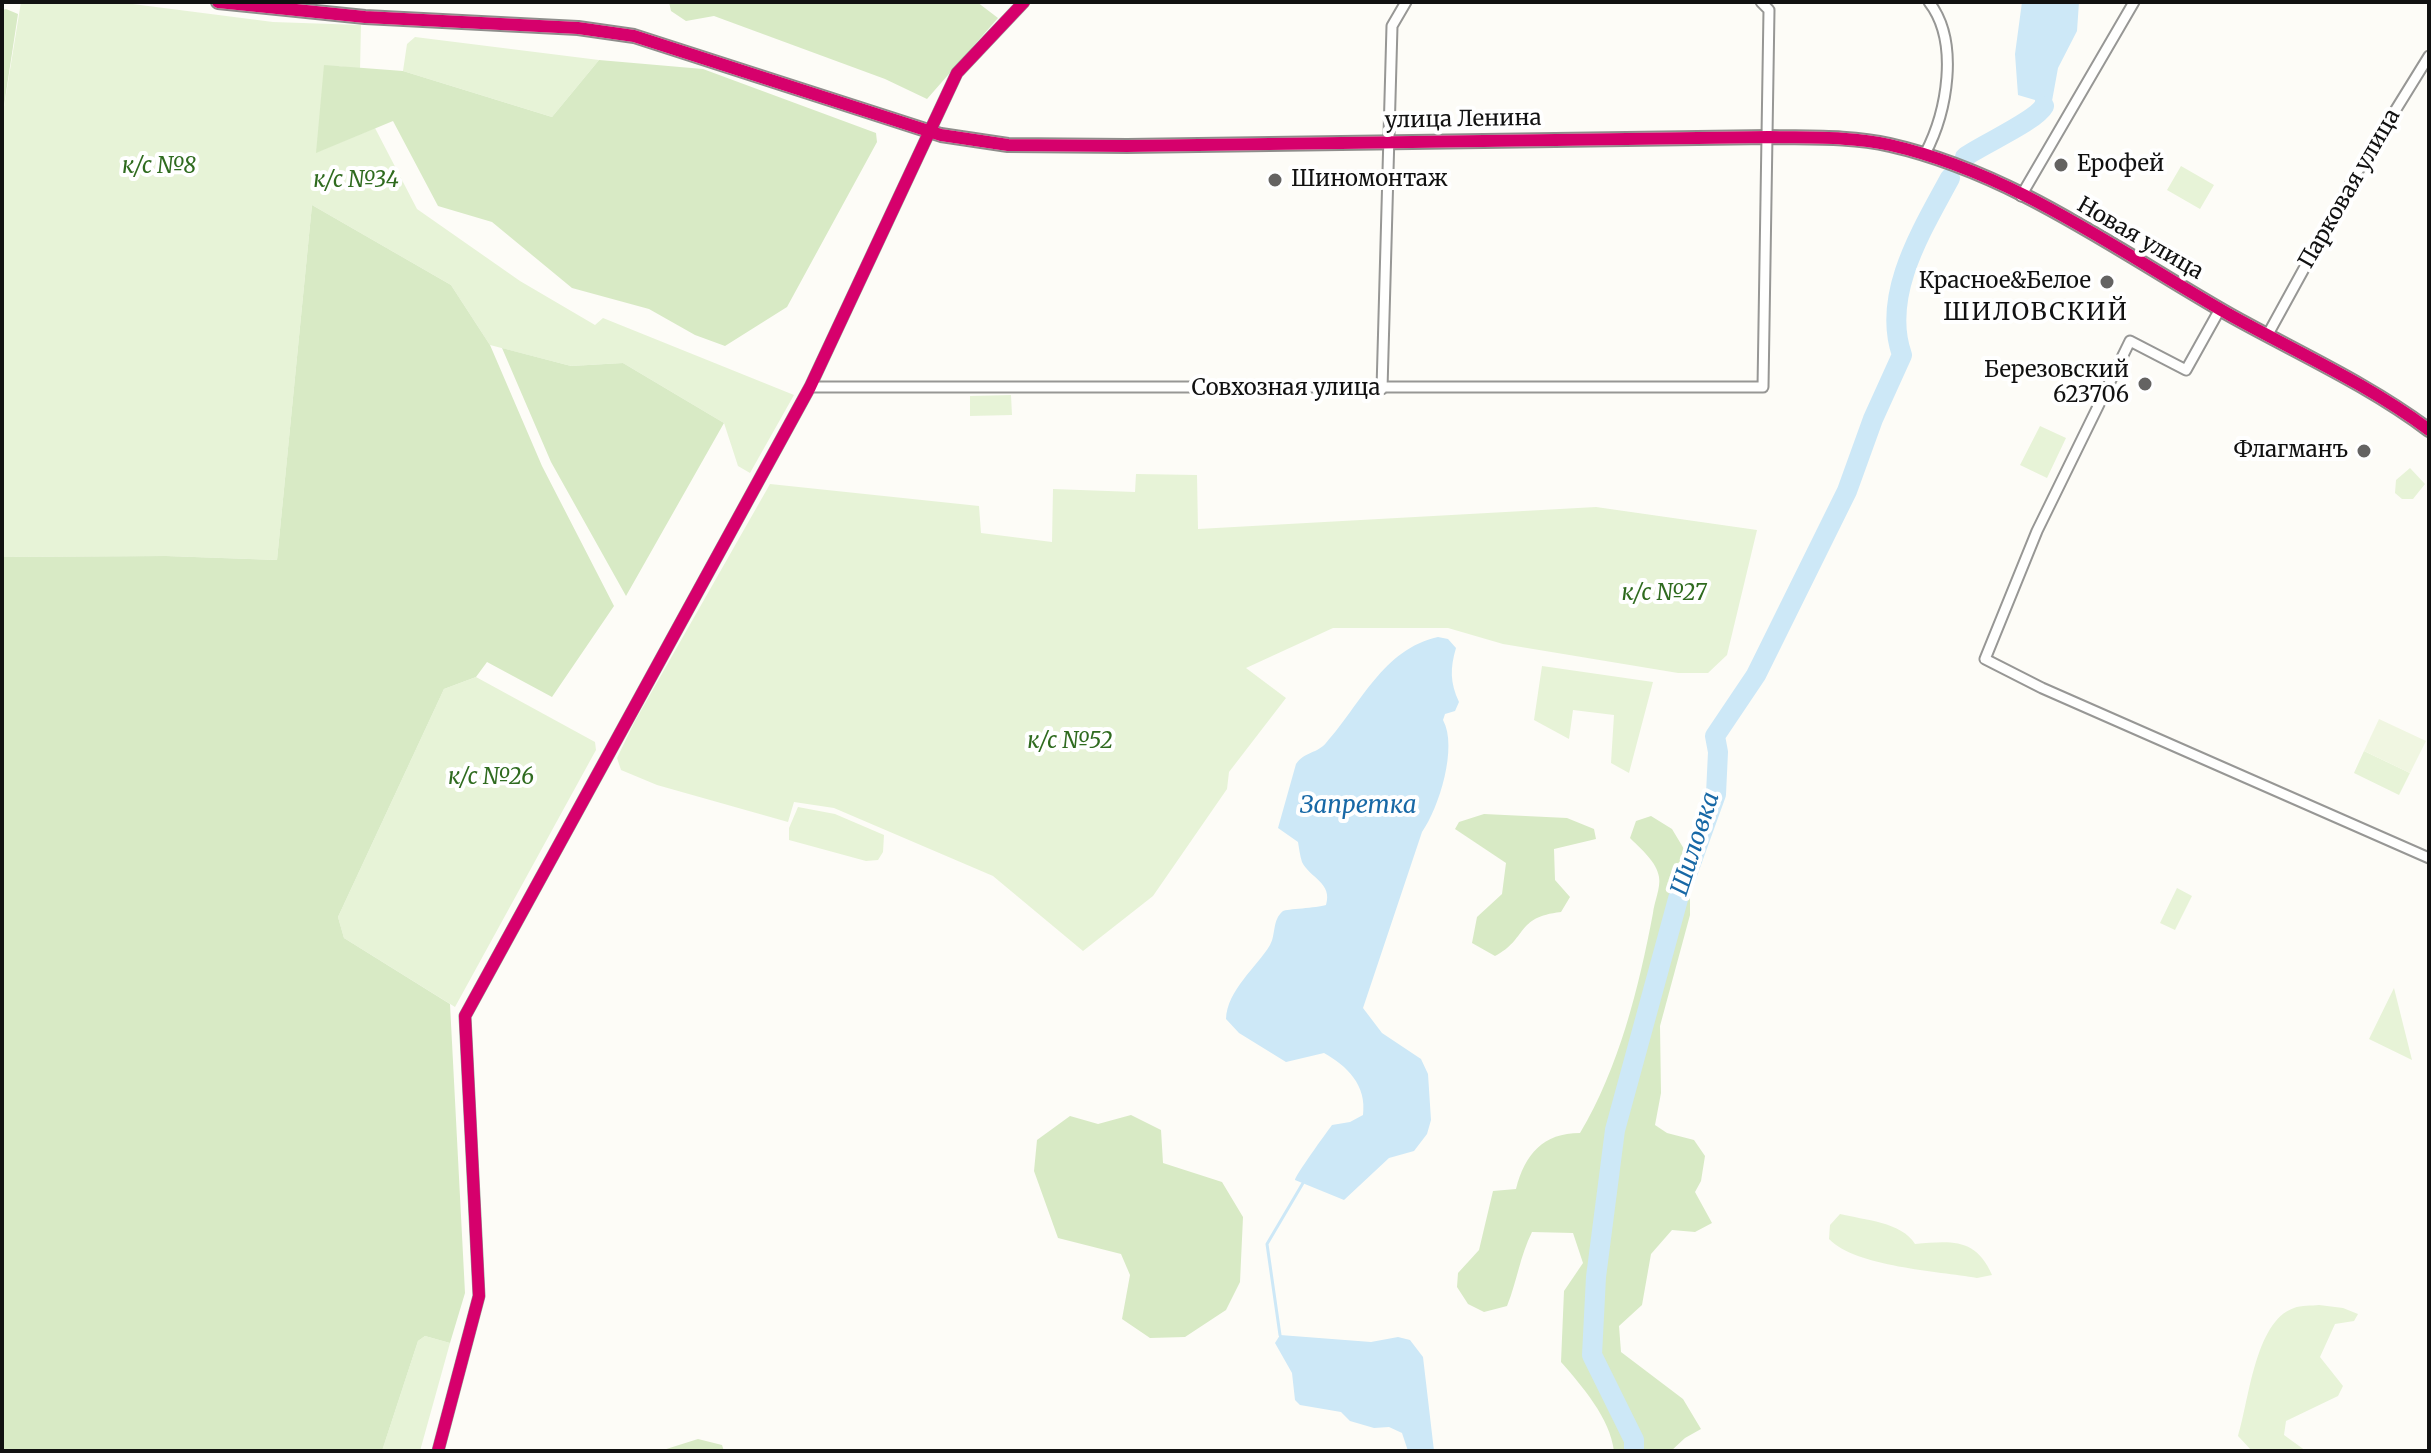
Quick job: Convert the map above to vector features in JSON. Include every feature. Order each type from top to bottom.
[{"type":"street","name":"улица Ленина","points":[[218,2],[365,17],[578,28],[634,36],[931,132],[1008,145],[1850,138],[1931,156],[1991,180]]},
{"type":"street","points":[[438,1451],[479,1296],[465,1016],[810,387],[957,73],[1024,2]]},
{"type":"street","points":[[1382,389],[1392,26],[1406,2]]},
{"type":"street","points":[[1761,2],[1769,10],[1769,137]]},
{"type":"street","points":[[1929,2],[1939,15],[1948,64],[1931,156]]},
{"type":"street","points":[[2021,196],[2134,2]]},
{"type":"street","name":"Парковая улица","points":[[2270,330],[2356,174],[2429,56]]},
{"type":"street","name":"Совхозная улица","points":[[810,387],[1763,387],[1769,137]]},
{"type":"street","name":"Новая улица","points":[[1991,180],[2220,309],[2270,330],[2429,430]]},
{"type":"street","points":[[2220,309],[2186,370],[2130,341],[2037,531],[1985,659],[2042,688],[2429,858]]},
{"type":"green space","name":"к/с №8","points":[[21,2],[117,2],[273,22],[361,25],[360,70],[339,66],[317,152],[375,128],[417,209],[520,281],[595,325],[603,318],[794,395],[750,473],[738,466],[724,423],[623,363],[571,366],[490,345],[451,285],[312,205],[277,560],[166,556],[2,557],[2,119]]},
{"type":"green space","points":[[669,2],[977,2],[998,18],[927,99],[885,79],[714,16],[686,21],[671,11]]},
{"type":"green space","points":[[2,10],[18,14],[2,119]]},
{"type":"green space","points":[[415,37],[599,60],[552,117],[403,71],[407,44]]},
{"type":"green space","points":[[599,60],[703,69],[876,133],[877,142],[787,307],[725,346],[695,335],[649,309],[572,288],[492,222],[438,206],[393,121],[316,153],[324,65],[403,71],[552,117]]},
{"type":"green space","points":[[2181,166],[2214,185],[2200,209],[2167,190]]},
{"type":"green space","points":[[312,205],[451,285],[490,345],[542,466],[614,606],[552,697],[487,662],[476,677],[444,689],[338,917],[344,938],[450,1004],[465,1293],[450,1343],[425,1336],[418,1341],[382,1451],[2,1451],[2,557],[166,556],[277,560]]},
{"type":"green space","points":[[502,348],[571,366],[623,363],[724,423],[626,596],[551,462]]},
{"type":"green space","points":[[1011,395],[1012,415],[970,416],[970,396]]},
{"type":"green space","points":[[2040,426],[2066,438],[2047,478],[2020,465]]},
{"type":"green space","points":[[2410,468],[2425,484],[2413,499],[2402,499],[2395,493],[2396,480]]},
{"type":"green space","name":"к/с №52","points":[[1136,474],[1197,475],[1198,529],[1596,507],[1757,530],[1727,655],[1708,673],[1678,673],[1503,644],[1448,628],[1333,628],[1246,668],[1286,698],[1229,772],[1227,789],[1153,896],[1083,951],[993,876],[834,808],[794,802],[788,822],[657,785],[621,770],[617,758],[635,721],[770,484],[979,506],[981,533],[1052,542],[1053,489],[1135,492]]},
{"type":"green space","points":[[1542,666],[1653,682],[1629,773],[1611,763],[1614,715],[1573,710],[1569,739],[1534,720]]},
{"type":"green space","name":"к/с №26","points":[[476,677],[595,742],[596,750],[455,1007],[344,938],[338,917],[444,689]]},
{"type":"green space","points":[[2379,719],[2426,741],[2410,773],[2364,751]]},
{"type":"green space","points":[[2364,751],[2410,773],[2399,795],[2354,773]]},
{"type":"green space","points":[[798,807],[835,814],[884,835],[883,852],[878,860],[866,861],[789,840],[789,828]]},
{"type":"green space","points":[[1484,814],[1567,818],[1594,829],[1596,839],[1554,849],[1555,880],[1570,897],[1561,912],[1536,919],[1513,943],[1495,956],[1472,943],[1477,917],[1502,894],[1506,863],[1455,829],[1459,822]]},
{"type":"green space","points":[[1651,816],[1672,829],[1684,849],[1690,884],[1690,915],[1660,1026],[1661,1093],[1655,1125],[1667,1133],[1694,1140],[1705,1156],[1701,1181],[1695,1192],[1712,1223],[1695,1232],[1672,1230],[1651,1254],[1642,1305],[1619,1326],[1621,1352],[1683,1399],[1701,1429],[1671,1451],[1614,1451],[1601,1415],[1561,1362],[1564,1291],[1583,1263],[1573,1233],[1532,1232],[1507,1306],[1484,1312],[1468,1304],[1457,1287],[1458,1273],[1479,1250],[1493,1191],[1516,1189],[1530,1156],[1546,1141],[1580,1133],[1606,1082],[1634,998],[1659,885],[1655,866],[1630,838],[1636,821]]},
{"type":"green space","points":[[2177,888],[2192,896],[2175,930],[2160,923]]},
{"type":"green space","points":[[2394,988],[2412,1060],[2369,1039]]},
{"type":"green space","points":[[1131,1115],[1161,1130],[1163,1163],[1222,1182],[1243,1217],[1240,1282],[1226,1310],[1185,1337],[1150,1338],[1122,1319],[1130,1275],[1121,1254],[1058,1238],[1034,1171],[1037,1140],[1070,1116],[1098,1124]]},
{"type":"green space","points":[[1840,1214],[1892,1226],[1915,1244],[1961,1244],[1978,1254],[1992,1275],[1977,1278],[1920,1270],[1858,1256],[1829,1239],[1830,1225]]},
{"type":"green space","points":[[2319,1305],[2343,1308],[2358,1314],[2354,1321],[2335,1324],[2320,1357],[2343,1386],[2338,1396],[2286,1421],[2284,1435],[2306,1451],[2252,1451],[2238,1436],[2262,1345],[2281,1316],[2297,1307]]},
{"type":"green space","points":[[425,1336],[450,1343],[420,1451],[382,1451],[418,1341]]},
{"type":"green space","points":[[698,1439],[722,1445],[724,1451],[660,1451]]},
{"type":"water","points":[[2022,2],[2079,2],[2077,31],[2058,68],[2052,101],[2037,125],[2027,123],[2036,110],[2035,100],[2018,95],[2015,54]]},
{"type":"water","name":"Запретка","points":[[1438,637],[1448,639],[1456,648],[1452,675],[1459,702],[1455,711],[1445,714],[1443,720],[1448,746],[1444,777],[1435,808],[1422,832],[1363,1008],[1382,1033],[1421,1059],[1428,1074],[1431,1120],[1427,1134],[1414,1151],[1389,1158],[1344,1200],[1295,1180],[1332,1125],[1350,1122],[1363,1115],[1362,1094],[1354,1078],[1324,1053],[1286,1062],[1239,1033],[1226,1019],[1231,998],[1270,945],[1283,911],[1326,905],[1324,886],[1302,862],[1298,842],[1278,828],[1296,764],[1326,743],[1374,680],[1402,653]]},
{"type":"water","points":[[1280,1335],[1371,1342],[1398,1337],[1410,1340],[1423,1357],[1434,1451],[1408,1451],[1402,1433],[1389,1427],[1374,1428],[1350,1421],[1341,1412],[1300,1405],[1295,1400],[1292,1373],[1275,1343]]},
{"type":"waterway","name":"Шиловка","points":[[1965,157],[2020,125],[2044,106]]},
{"type":"waterway","name":"Шиловка","points":[[1634,1451],[1634,1440],[1592,1355],[1596,1277],[1615,1130],[1678,899],[1716,794],[1718,752],[1715,736],[1756,675],[1847,491],[1873,419],[1902,355],[1897,332],[1897,309],[1908,264],[1950,178]]},
{"type":"waterway","points":[[1280,1335],[1267,1244],[1303,1183]]},
{"type":"cycle path","points":[[218,2],[365,17],[578,28],[634,36],[941,135],[1008,145],[1769,137],[1875,142],[1936,158],[1980,175],[2066,217],[2230,315],[2357,383],[2429,430]]},
{"type":"cycle path","points":[[438,1451],[479,1296],[465,1016],[810,387],[957,73],[1024,2]]},
{"type":"place","name":"Ерофей","points":[[2061,165]]},
{"type":"place","name":"Шиномонтаж","points":[[1275,180]]},
{"type":"place","name":"Красное&Белое","points":[[2107,282]]},
{"type":"place","name":"Березовский 623706","points":[[2145,384]]},
{"type":"place","name":"Флагманъ","points":[[2364,451]]},
{"type":"district","name":"ШИЛОВСКИЙ","points":[[2036,313]]},
{"type":"park label","name":"к/с №34","points":[[356,181]]},
{"type":"park label","name":"к/с №27","points":[[1664,594]]}]
